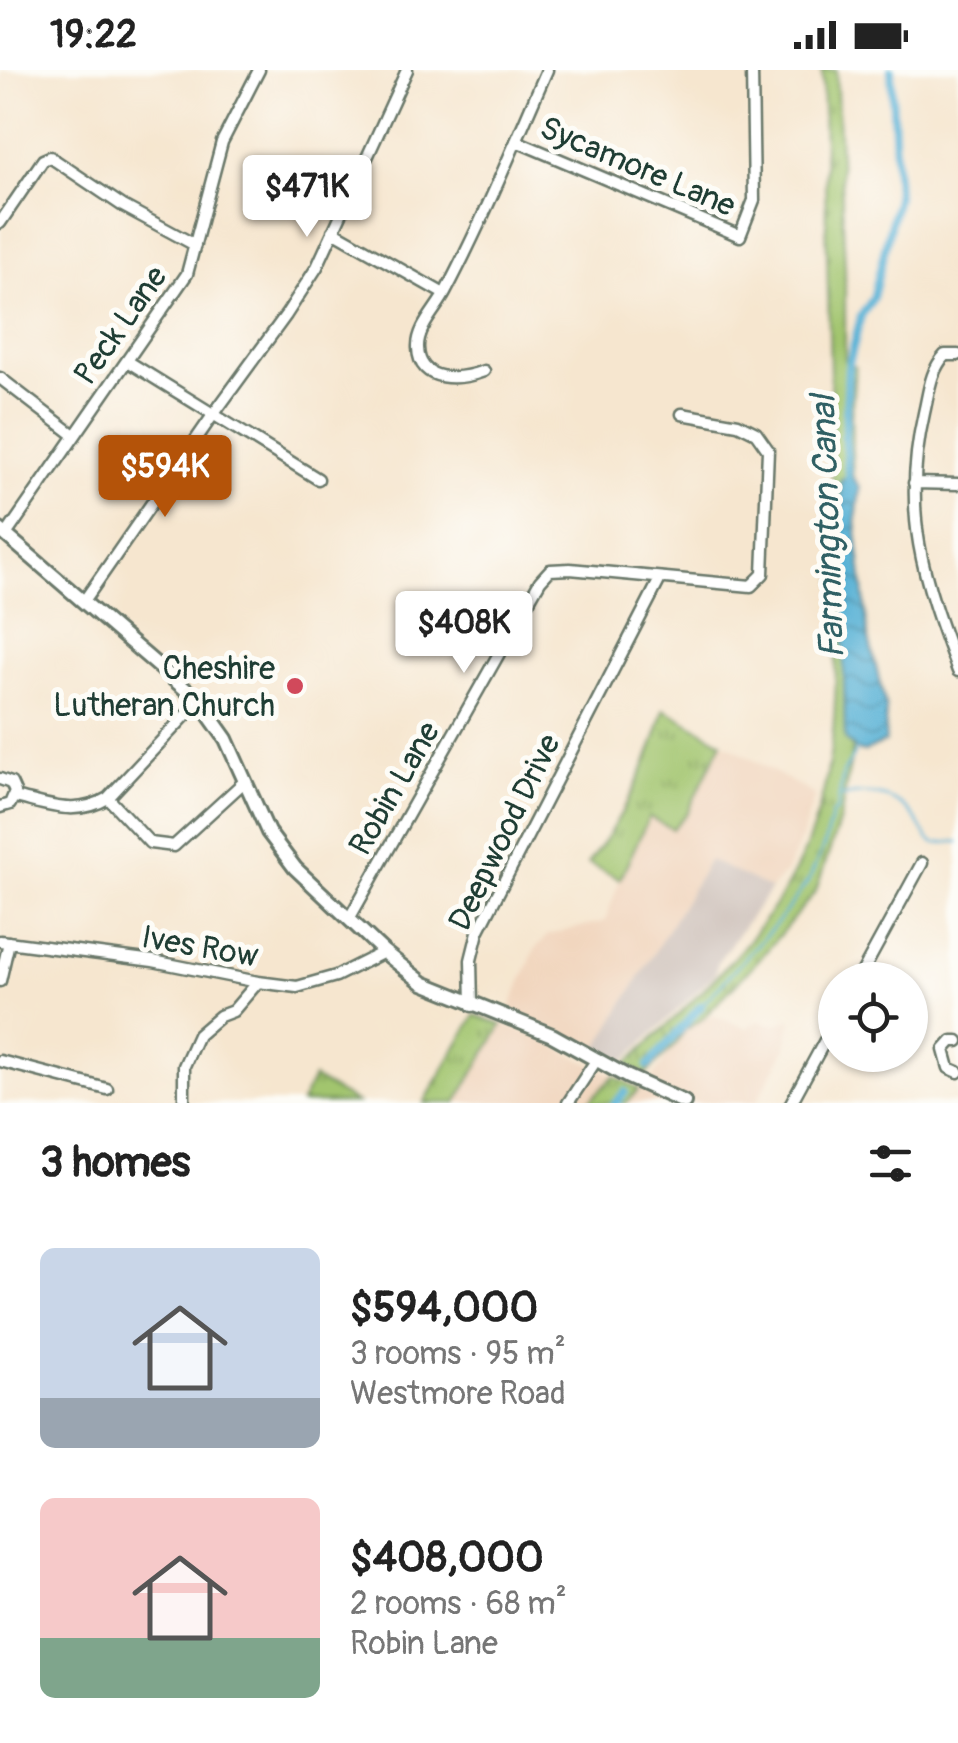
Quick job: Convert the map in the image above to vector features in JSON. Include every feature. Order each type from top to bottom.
[{"type":"main road","points":[[3,532],[199,701],[226,739],[268,832],[295,868],[384,952],[423,983],[640,1074],[684,1103]]},
{"type":"street","name":"Peck Lane","points":[[3,532],[188,274],[222,142],[259,70]]},
{"type":"street","points":[[84,602],[286,316],[316,267],[407,70]]},
{"type":"street","points":[[484,372],[447,379],[431,373],[418,348],[420,332],[444,294],[547,70]]},
{"type":"street","name":"Sycamore Lane","points":[[516,141],[740,236],[754,200],[752,70]]},
{"type":"street","points":[[0,224],[43,160],[50,158],[123,206],[195,245]]},
{"type":"street","points":[[333,231],[444,294]]},
{"type":"street","points":[[958,355],[946,356],[935,366],[914,482],[921,564],[958,671]]},
{"type":"street","points":[[127,361],[318,479]]},
{"type":"street","points":[[0,378],[74,435]]},
{"type":"street","points":[[660,580],[751,586],[762,574],[768,450],[756,432],[738,424],[682,414]]},
{"type":"street","points":[[914,482],[958,484]]},
{"type":"street","name":"Robin Lane","points":[[349,919],[540,581],[550,570],[660,580]]},
{"type":"street","name":"Deepwood Drive","points":[[472,1006],[471,960],[478,932],[660,580]]},
{"type":"street","points":[[15,796],[72,811],[93,807],[108,798],[199,701]]},
{"type":"street","points":[[0,779],[11,783],[15,796],[10,804],[0,808]]},
{"type":"street","points":[[108,798],[150,843],[174,846],[244,782]]},
{"type":"street","points":[[868,962],[922,862]]},
{"type":"street","points":[[0,982],[5,942]]},
{"type":"street","name":"Ives Row","points":[[5,942],[153,961],[297,987],[336,976],[384,952]]},
{"type":"street","points":[[184,1103],[184,1066],[198,1036],[220,1016],[233,1011],[258,982]]},
{"type":"street","points":[[958,1041],[952,1041],[944,1050],[949,1068],[958,1072]]},
{"type":"street","points":[[791,1103],[818,1053]]},
{"type":"street","points":[[568,1103],[597,1059]]},
{"type":"street","points":[[0,1060],[107,1089]]},
{"type":"shaded area","points":[[664,709],[815,795],[798,847],[771,889],[708,861],[598,1047],[509,1011],[535,949],[548,935],[605,921],[620,879],[588,863],[601,847],[655,746]]},
{"type":"shaded area","points":[[709,860],[771,889],[718,961],[715,974],[624,1061],[598,1047]]},
{"type":"shaded area","points":[[714,1016],[746,1028],[758,1021],[775,1025],[792,1019],[785,1051],[756,1103],[626,1103],[639,1089],[644,1091],[688,1024]]},
{"type":"shaded area","points":[[503,1024],[614,1076],[587,1103],[456,1103]]},
{"type":"green space","points":[[822,70],[836,70],[845,362],[855,367],[851,416],[855,735],[840,820],[816,891],[763,955],[702,1019],[685,1030],[645,1075],[626,1065],[723,970],[785,889],[816,819],[826,778],[836,651]]},
{"type":"green space","points":[[664,709],[722,742],[687,813],[672,829],[649,817],[620,879],[588,863],[634,789]]},
{"type":"green space","points":[[475,1015],[502,1025],[456,1103],[424,1103]]},
{"type":"green space","points":[[614,1076],[639,1089],[626,1103],[587,1103]]},
{"type":"green space","points":[[313,1078],[357,1103],[301,1103]]},
{"type":"water","points":[[841,479],[854,479],[860,488],[856,520],[868,635],[886,707],[885,742],[864,752],[845,739]]},
{"type":"waterway","name":"Farmington Canal","points":[[849,487],[845,437],[848,368],[861,316],[873,298],[897,197],[891,70]]},
{"type":"waterway","points":[[701,1006],[778,922],[809,880],[832,814],[837,810],[843,774],[856,750]]},
{"type":"waterway","points":[[842,797],[885,797],[912,814],[931,842],[958,842]]},
{"type":"waterway","name":"Farmington Canal","points":[[648,1066],[701,1006]]},
{"type":"waterway","name":"Farmington Canal","points":[[615,1103],[625,1092]]},
{"type":"place","name":"Cheshire Lutheran Church","points":[[295,686]]}]
